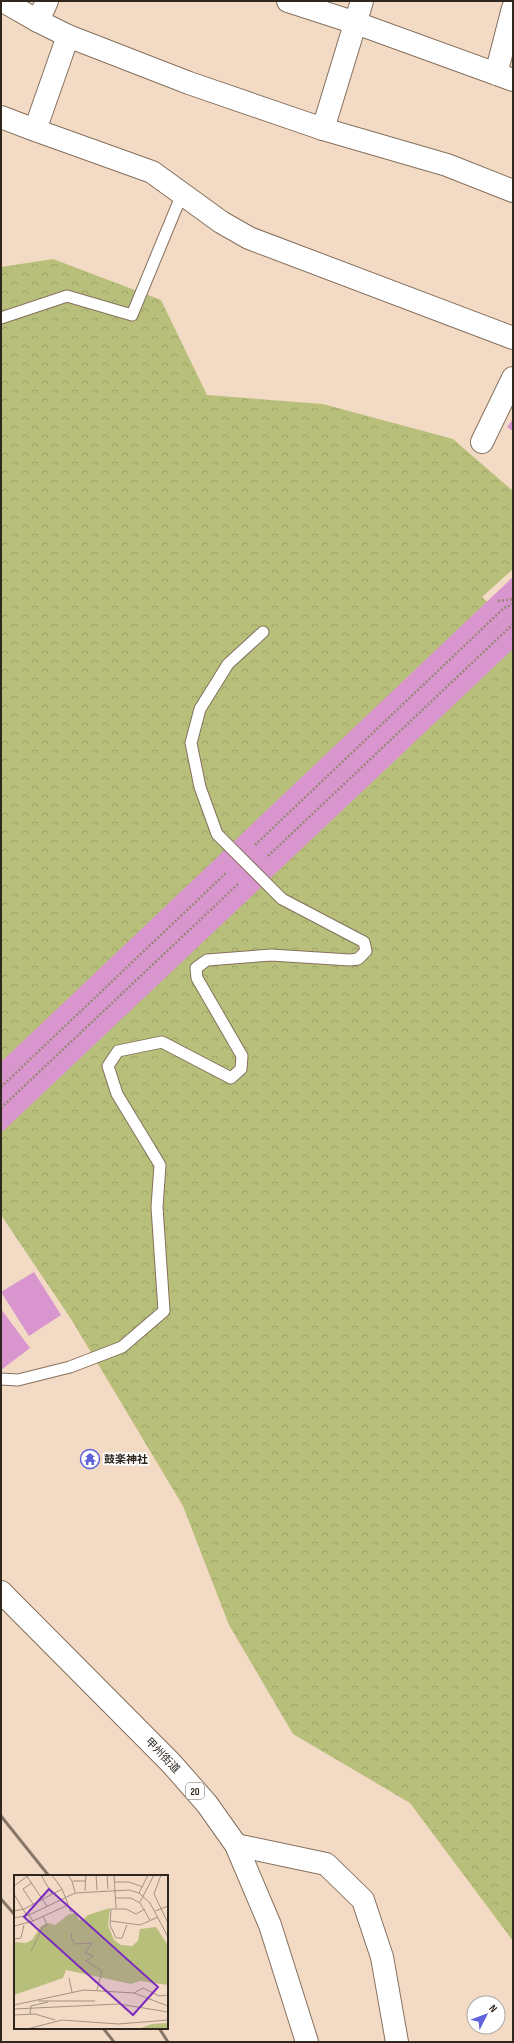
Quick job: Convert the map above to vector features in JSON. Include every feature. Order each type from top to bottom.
[{"type":"main road","points":[[3,1],[68,36],[189,83],[323,129],[447,165],[513,191]]},
{"type":"main road","points":[[38,21],[47,1]]},
{"type":"main road","points":[[288,1],[356,23],[505,77],[513,8]]},
{"type":"main road","points":[[323,129],[362,1]]},
{"type":"main road","points":[[35,130],[68,36]]},
{"type":"main road","points":[[1,117],[152,172],[221,222],[249,238],[513,338]]},
{"type":"main road","points":[[482,442],[513,378]]},
{"type":"main road","name":"甲州街道","points":[[1,1592],[171,1763],[207,1804],[236,1845],[270,1925],[307,2042]]},
{"type":"main road","points":[[236,1845],[326,1864],[363,1900],[382,1957],[396,2042]]},
{"type":"lane","points":[[1,318],[67,296],[132,315],[182,194]]},
{"type":"lane","points":[[1,1379],[18,1380],[70,1367],[122,1347],[164,1311],[157,1207],[160,1166],[117,1094],[108,1066],[118,1051],[162,1042],[231,1078],[241,1069],[242,1056],[197,978],[196,968],[207,960],[270,955],[350,960],[358,959],[366,951],[364,942],[282,899],[217,834],[200,787],[191,743],[200,709],[228,664],[263,632]]},
{"type":"path","points":[[498,601],[513,599]]},
{"type":"path","points":[[504,608],[513,604]]},
{"type":"green space","points":[[53,259],[161,300],[207,395],[323,404],[453,439],[513,491],[513,569],[482,597],[513,625],[513,1941],[410,1803],[293,1734],[229,1625],[183,1506],[71,1319],[1,1215],[1,267]]},
{"type":"building","points":[[513,419],[513,431],[507,427]]},
{"type":"building","points":[[513,577],[513,649],[1,1133],[1,1062]]},
{"type":"building","points":[[34,1272],[61,1315],[29,1336],[1,1292]]},
{"type":"building","points":[[1,1309],[30,1348],[1,1370]]},
{"type":"railway","points":[[1,1816],[48,1875]]},
{"type":"railway","points":[[1,1899],[14,1914]]},
{"type":"railway","points":[[104,2029],[114,2042]]},
{"type":"railway","points":[[160,2029],[168,2042]]},
{"type":"place","name":"鼓楽神社","points":[[90,1459]]}]
